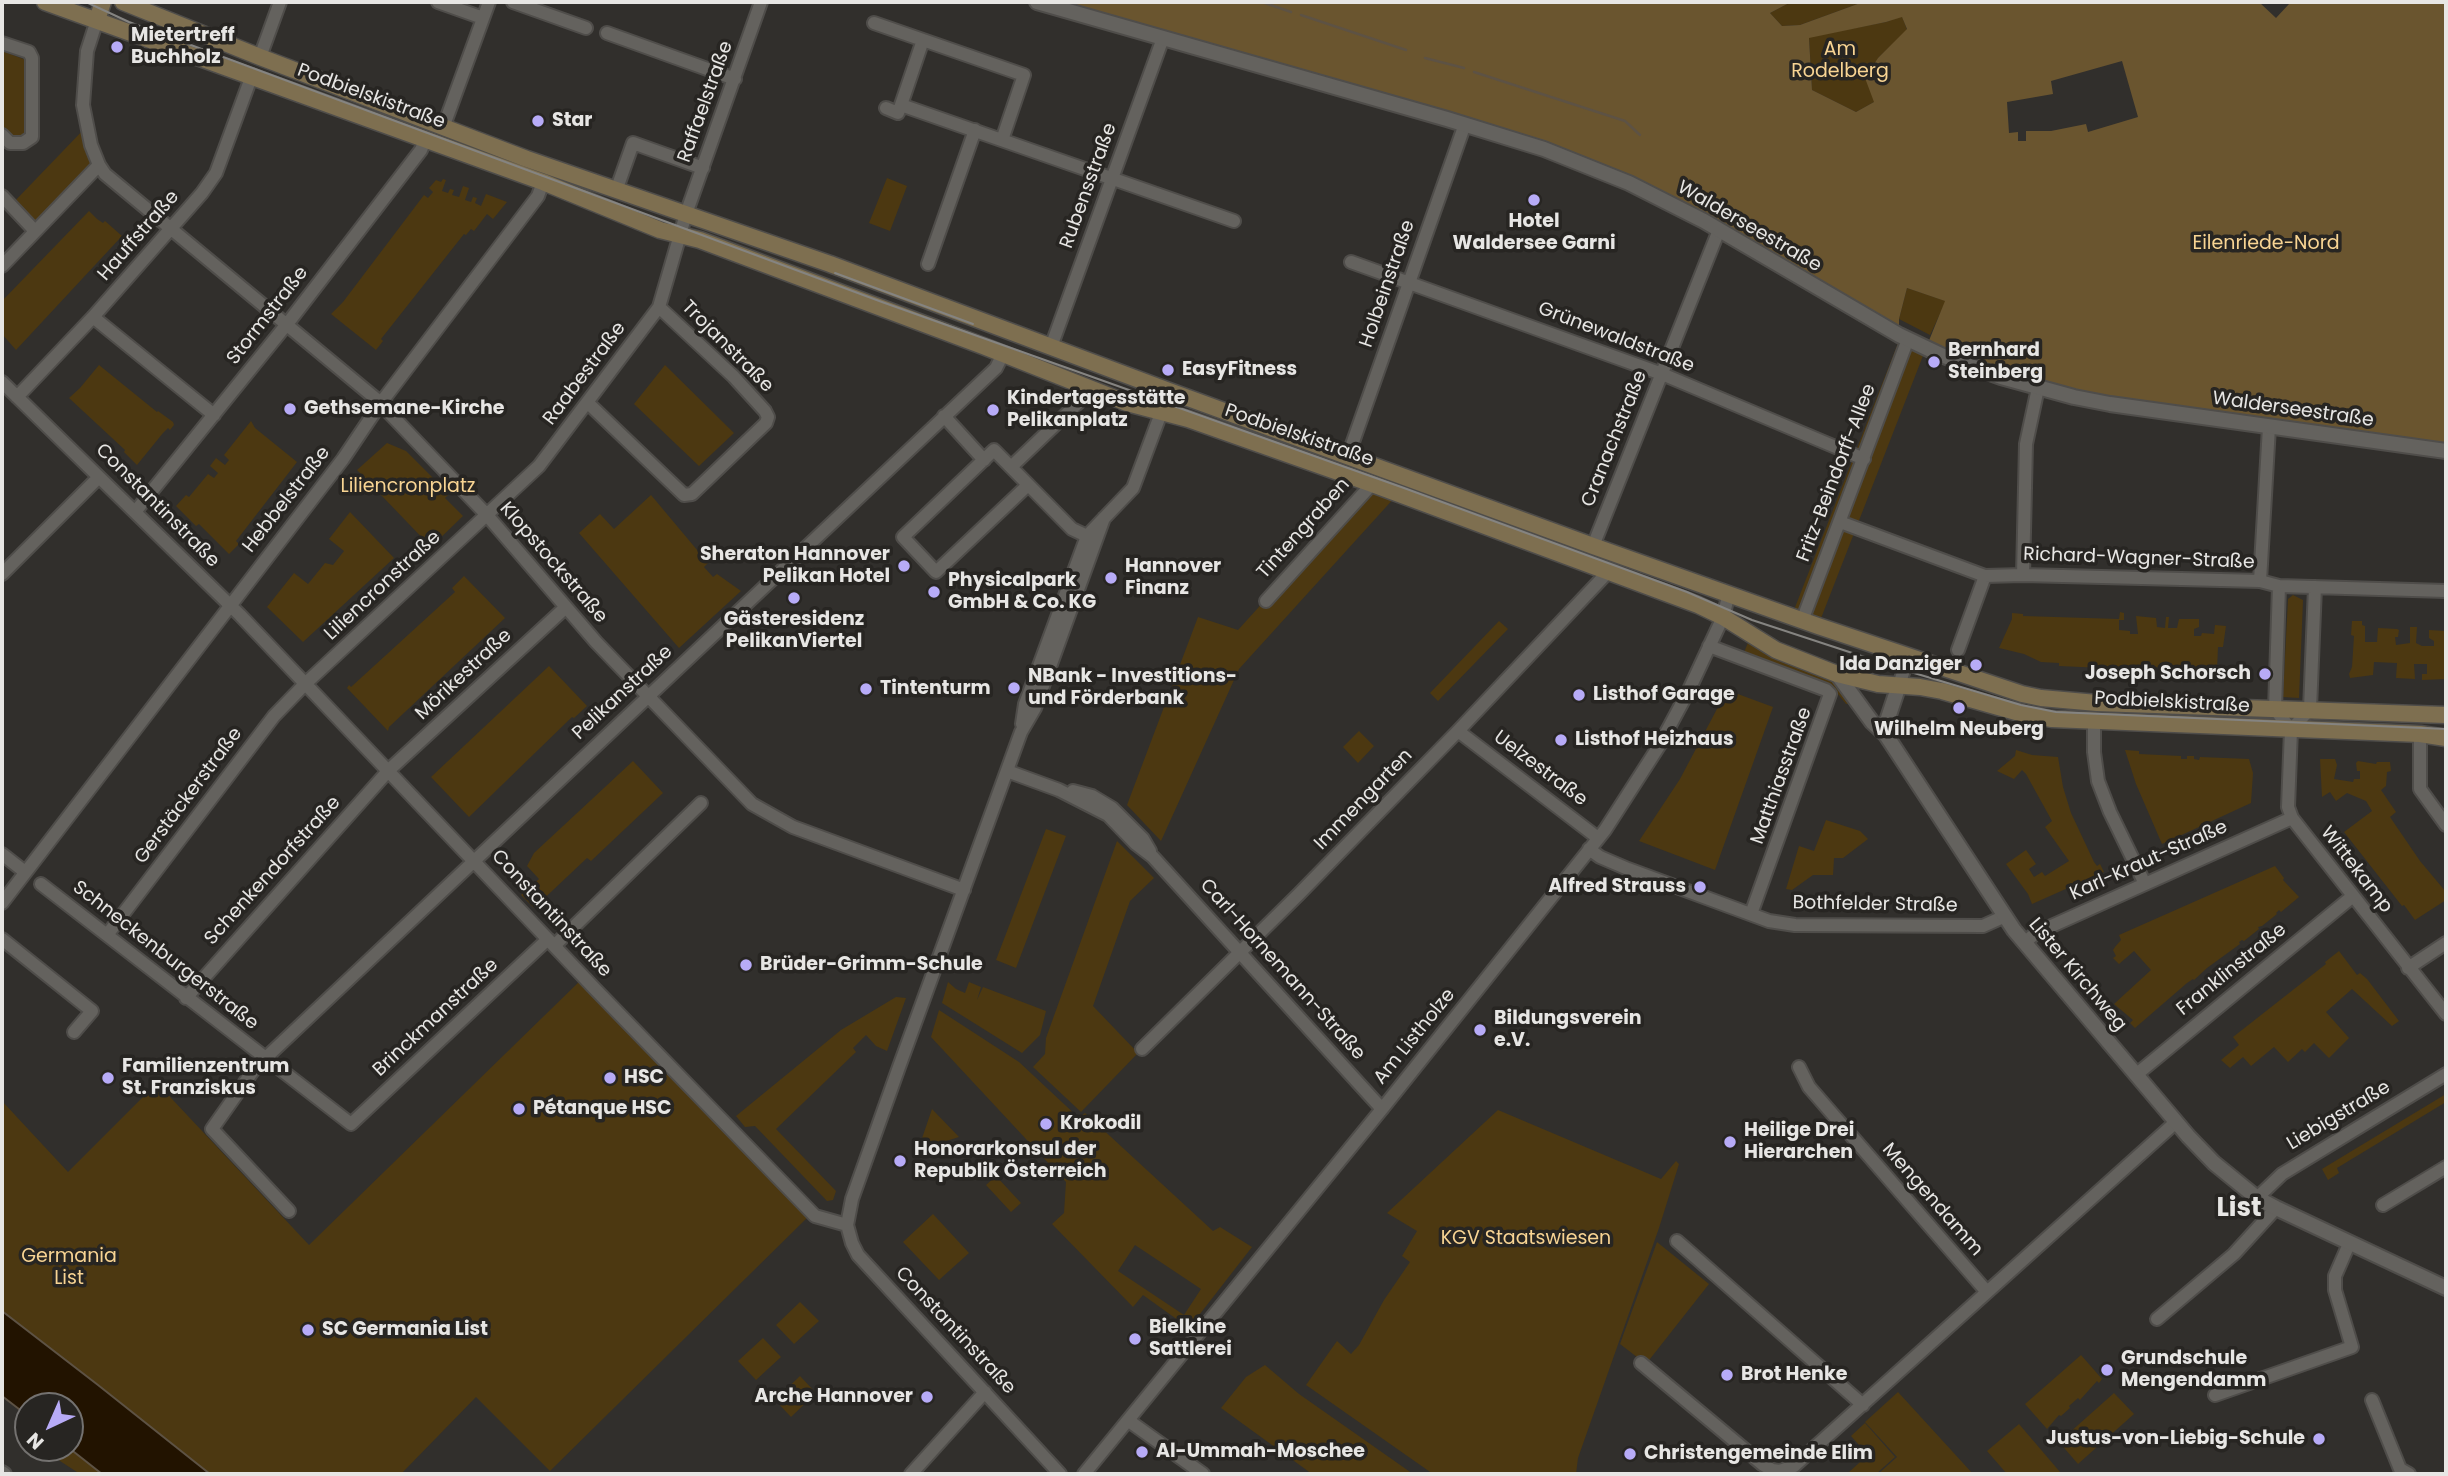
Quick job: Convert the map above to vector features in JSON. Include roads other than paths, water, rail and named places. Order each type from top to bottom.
[{"type":"main road","name":"Podbielskistraße","points":[[45,2],[543,182],[660,230],[700,240],[1127,403],[1188,419],[1372,484],[1698,605],[1776,650],[1837,674],[1878,684],[1942,691],[2023,714],[2052,719],[2420,734],[2446,738]]},
{"type":"main road","points":[[97,20],[103,2]]},
{"type":"main road","name":"Podbielskistraße","points":[[123,2],[443,128],[830,264],[1169,391],[1802,621],[2022,694],[2097,703],[2446,715]]},
{"type":"main road","points":[[1003,354],[1012,332]]},
{"type":"main road","points":[[1161,413],[1169,391]]},
{"type":"street","points":[[260,57],[281,2]]},
{"type":"street","points":[[438,2],[483,18]]},
{"type":"street","points":[[443,128],[488,2]]},
{"type":"street","points":[[513,2],[586,28]]},
{"type":"street","name":"Raffaelstraße","points":[[686,214],[761,2]]},
{"type":"street","name":"Walderseestraße","points":[[1037,2],[1544,149],[1629,183],[1719,230],[1908,339],[1973,367],[2038,388],[2110,404],[2446,450]]},
{"type":"street","name":"Klopstockstraße","points":[[97,20],[87,51],[83,105],[92,145],[105,174],[380,404],[486,514],[566,607],[738,792],[793,827],[964,890]]},
{"type":"street","points":[[874,23],[1030,76],[1002,139]]},
{"type":"street","points":[[607,33],[735,79]]},
{"type":"street","name":"Rubensstraße","points":[[1052,347],[1163,38]]},
{"type":"street","points":[[886,108],[898,113],[923,40]]},
{"type":"street","points":[[2,43],[29,52],[32,58],[32,137],[23,143],[10,143],[2,135]]},
{"type":"street","name":"Hauffstraße","points":[[17,397],[172,230],[216,173],[252,75]]},
{"type":"street","points":[[901,105],[1234,221]]},
{"type":"street","name":"Holbeinstraße","points":[[1348,456],[1465,124]]},
{"type":"street","points":[[928,264],[975,130]]},
{"type":"street","name":"Stormstraße","points":[[135,512],[287,324],[421,150],[425,139]]},
{"type":"street","points":[[616,191],[633,143],[703,168]]},
{"type":"street","points":[[2,266],[99,165]]},
{"type":"street","name":"Hebbelstraße","points":[[2,903],[343,459],[380,404],[538,196],[543,182]]},
{"type":"street","points":[[2,196],[35,231]]},
{"type":"street","points":[[680,235],[686,214]]},
{"type":"street","name":"Cranachstraße","points":[[1593,546],[1719,230]]},
{"type":"street","name":"Raabestraße","points":[[486,514],[539,466],[659,307],[680,235]]},
{"type":"street","name":"Grünewaldstraße","points":[[1351,261],[1662,374],[1864,459]]},
{"type":"street","name":"Trojanstraße","points":[[587,403],[684,495],[692,494],[765,423],[768,417],[765,411],[742,385],[659,307]]},
{"type":"street","points":[[93,317],[214,415]]},
{"type":"street","name":"Fritz-Beindorff-Allee","points":[[1802,621],[1908,339]]},
{"type":"street","name":"Pelikanstraße","points":[[266,1058],[996,368],[1003,354]]},
{"type":"street","name":"Constantinstraße","points":[[2,382],[230,606],[815,1216],[847,1225],[858,1255],[1060,1474]]},
{"type":"street","points":[[1011,467],[1080,401],[1087,386]]},
{"type":"street","points":[[2023,575],[2026,444],[2038,388]]},
{"type":"street","points":[[1021,732],[1025,704],[1087,536],[1133,488],[1161,413]]},
{"type":"street","points":[[944,416],[984,460]]},
{"type":"street","points":[[2260,581],[2269,427]]},
{"type":"street","points":[[1028,485],[936,572],[903,537],[994,450],[1072,529],[1087,536]]},
{"type":"street","points":[[2,574],[100,477]]},
{"type":"street","name":"Tintengraben","points":[[1266,601],[1372,484]]},
{"type":"street","name":"Liliencronstraße","points":[[305,684],[486,514]]},
{"type":"street","points":[[847,1225],[852,1199],[1021,732],[1035,708],[1104,519]]},
{"type":"street","name":"Richard-Wagner-Straße","points":[[1840,522],[1985,576],[2260,581],[2279,586],[2446,591]]},
{"type":"street","name":"Immengarten","points":[[1142,1049],[1241,953],[1458,731],[1608,572]]},
{"type":"street","points":[[1958,650],[1985,576]]},
{"type":"street","points":[[2279,586],[2275,709],[2291,730],[2288,807],[2292,818]]},
{"type":"street","points":[[2291,730],[2310,709],[2315,587]]},
{"type":"street","name":"Am Listholze","points":[[1084,1474],[1382,1110],[1590,849],[1630,794],[1659,746],[1723,617],[1729,593]]},
{"type":"street","name":"Mörikestraße","points":[[389,771],[566,607]]},
{"type":"street","name":"Matthiasstraße","points":[[1709,646],[1826,690],[1830,694],[1751,914]]},
{"type":"street","points":[[1886,735],[1887,722],[1909,655]]},
{"type":"street","name":"Lister Kirchweg","points":[[1837,674],[1872,722],[1886,735],[2003,917],[2176,1122],[2214,1163],[2257,1198],[2349,1244],[2446,1287]]},
{"type":"street","name":"Gerstäckerstraße","points":[[107,935],[274,716],[305,684]]},
{"type":"street","points":[[2094,721],[2098,780],[2110,812],[2145,884]]},
{"type":"street","name":"Uelzestraße","points":[[1458,731],[1598,838]]},
{"type":"street","points":[[2420,734],[2420,789],[2446,825]]},
{"type":"street","name":"Schenkendorfstraße","points":[[186,998],[389,771]]},
{"type":"street","name":"Carl-Hornemann-Straße","points":[[1007,771],[1059,790],[1092,796],[1112,808],[1143,839],[1153,857],[1382,1110]]},
{"type":"street","name":"Brinckmanstraße","points":[[351,1125],[701,803]]},
{"type":"street","name":"Karl-Kraut-Straße","points":[[2024,943],[2036,933],[2292,818]]},
{"type":"street","name":"Wittekamp","points":[[2292,818],[2446,1014]]},
{"type":"street","name":"Bothfelder Straße","points":[[1590,849],[1600,857],[1628,869],[1769,921],[1795,925],[1983,926],[2003,917]]},
{"type":"street","points":[[2,854],[25,872]]},
{"type":"street","name":"Schneckenburgerstraße","points":[[41,884],[351,1125]]},
{"type":"street","name":"Franklinstraße","points":[[2137,1074],[2353,897]]},
{"type":"street","points":[[2,939],[92,1011],[74,1032]]},
{"type":"street","points":[[2408,968],[2446,943]]},
{"type":"street","name":"Schneckenburgerstraße","points":[[266,1058],[254,1068],[212,1129],[289,1212]]},
{"type":"street","name":"Mengendamm","points":[[1799,1067],[1809,1087],[1987,1292]]},
{"type":"street","name":"Liebigstraße","points":[[2257,1198],[2282,1174],[2446,1074]]},
{"type":"street","points":[[1641,1363],[1762,1464],[1780,1471],[1794,1466],[2176,1122]]},
{"type":"street","points":[[2383,1205],[2446,1167]]},
{"type":"street","points":[[2157,1319],[2234,1254],[2276,1208]]},
{"type":"street","points":[[1677,1241],[1863,1405]]},
{"type":"street","points":[[2215,1395],[2352,1347],[2335,1290],[2335,1276],[2349,1244]]},
{"type":"street","points":[[911,1474],[985,1392]]},
{"type":"street","points":[[2372,1400],[2400,1469],[2409,1474]]},
{"type":"street","points":[[1129,1421],[1203,1474]]},
{"type":"waterway","points":[[1262,2],[1291,12]]},
{"type":"waterway","points":[[1301,15],[1406,50]]},
{"type":"waterway","points":[[1425,58],[1464,68]]},
{"type":"waterway","points":[[1474,72],[1625,121],[1640,135]]},
{"type":"tram line","points":[[86,2],[129,22],[882,302],[1404,488],[1687,592],[1752,620],[1904,670],[2021,705],[2056,712],[2446,729]]},
{"type":"tram line","points":[[835,273],[973,324]]},
{"type":"place","name":"Mietertreff Buchholz","points":[[117,47]]},
{"type":"place","name":"Star","points":[[538,121]]},
{"type":"place","name":"Hotel Waldersee Garni","points":[[1534,200]]},
{"type":"place","name":"Bernhard Steinberg","points":[[1934,362]]},
{"type":"place","name":"EasyFitness","points":[[1168,370]]},
{"type":"place","name":"Gethsemane-Kirche","points":[[290,409]]},
{"type":"place","name":"Kindertagesstätte Pelikanplatz","points":[[993,410]]},
{"type":"place","name":"Sheraton Hannover Pelikan Hotel","points":[[904,566]]},
{"type":"place","name":"Hannover Finanz","points":[[1111,578]]},
{"type":"place","name":"Physicalpark GmbH & Co. KG","points":[[934,592]]},
{"type":"place","name":"Gästeresidenz PelikanViertel","points":[[794,598]]},
{"type":"place","name":"Ida Danziger","points":[[1976,665]]},
{"type":"place","name":"Joseph Schorsch","points":[[2265,674]]},
{"type":"place","name":"NBank - Investitions- und Förderbank","points":[[1014,688]]},
{"type":"place","name":"Tintenturm","points":[[866,689]]},
{"type":"place","name":"Listhof Garage","points":[[1579,695]]},
{"type":"place","name":"Wilhelm Neuberg","points":[[1959,708]]},
{"type":"place","name":"Listhof Heizhaus","points":[[1561,740]]},
{"type":"place","name":"Alfred Strauss","points":[[1700,887]]},
{"type":"place","name":"Brüder-Grimm-Schule","points":[[746,965]]},
{"type":"place","name":"Bildungsverein e.V.","points":[[1480,1030]]},
{"type":"place","name":"Familienzentrum St. Franziskus","points":[[108,1078]]},
{"type":"place","name":"HSC","points":[[610,1078]]},
{"type":"place","name":"Pétanque HSC","points":[[519,1109]]},
{"type":"place","name":"Krokodil","points":[[1046,1124]]},
{"type":"place","name":"Heilige Drei Hierarchen","points":[[1730,1142]]},
{"type":"place","name":"Honorarkonsul der Republik Österreich","points":[[900,1161]]},
{"type":"place","name":"SC Germania List","points":[[308,1330]]},
{"type":"place","name":"Bielkine Sattlerei","points":[[1135,1339]]},
{"type":"place","name":"Grundschule Mengendamm","points":[[2107,1370]]},
{"type":"place","name":"Brot Henke","points":[[1727,1375]]},
{"type":"place","name":"Arche Hannover","points":[[927,1397]]},
{"type":"place","name":"Justus-von-Liebig-Schule","points":[[2319,1439]]},
{"type":"place","name":"Al-Ummah-Moschee","points":[[1142,1452]]},
{"type":"place","name":"Christengemeinde Elim","points":[[1630,1454]]},
{"type":"district","name":"List","points":[[2239,1209]]},
{"type":"park label","name":"Am Rodelberg","points":[[1840,61]]},
{"type":"park label","name":"Eilenriede-Nord","points":[[2266,244]]},
{"type":"park label","name":"Liliencronplatz","points":[[408,487]]},
{"type":"park label","name":"KGV Staatswiesen","points":[[1526,1239]]},
{"type":"park label","name":"Germania List","points":[[69,1268]]}]
